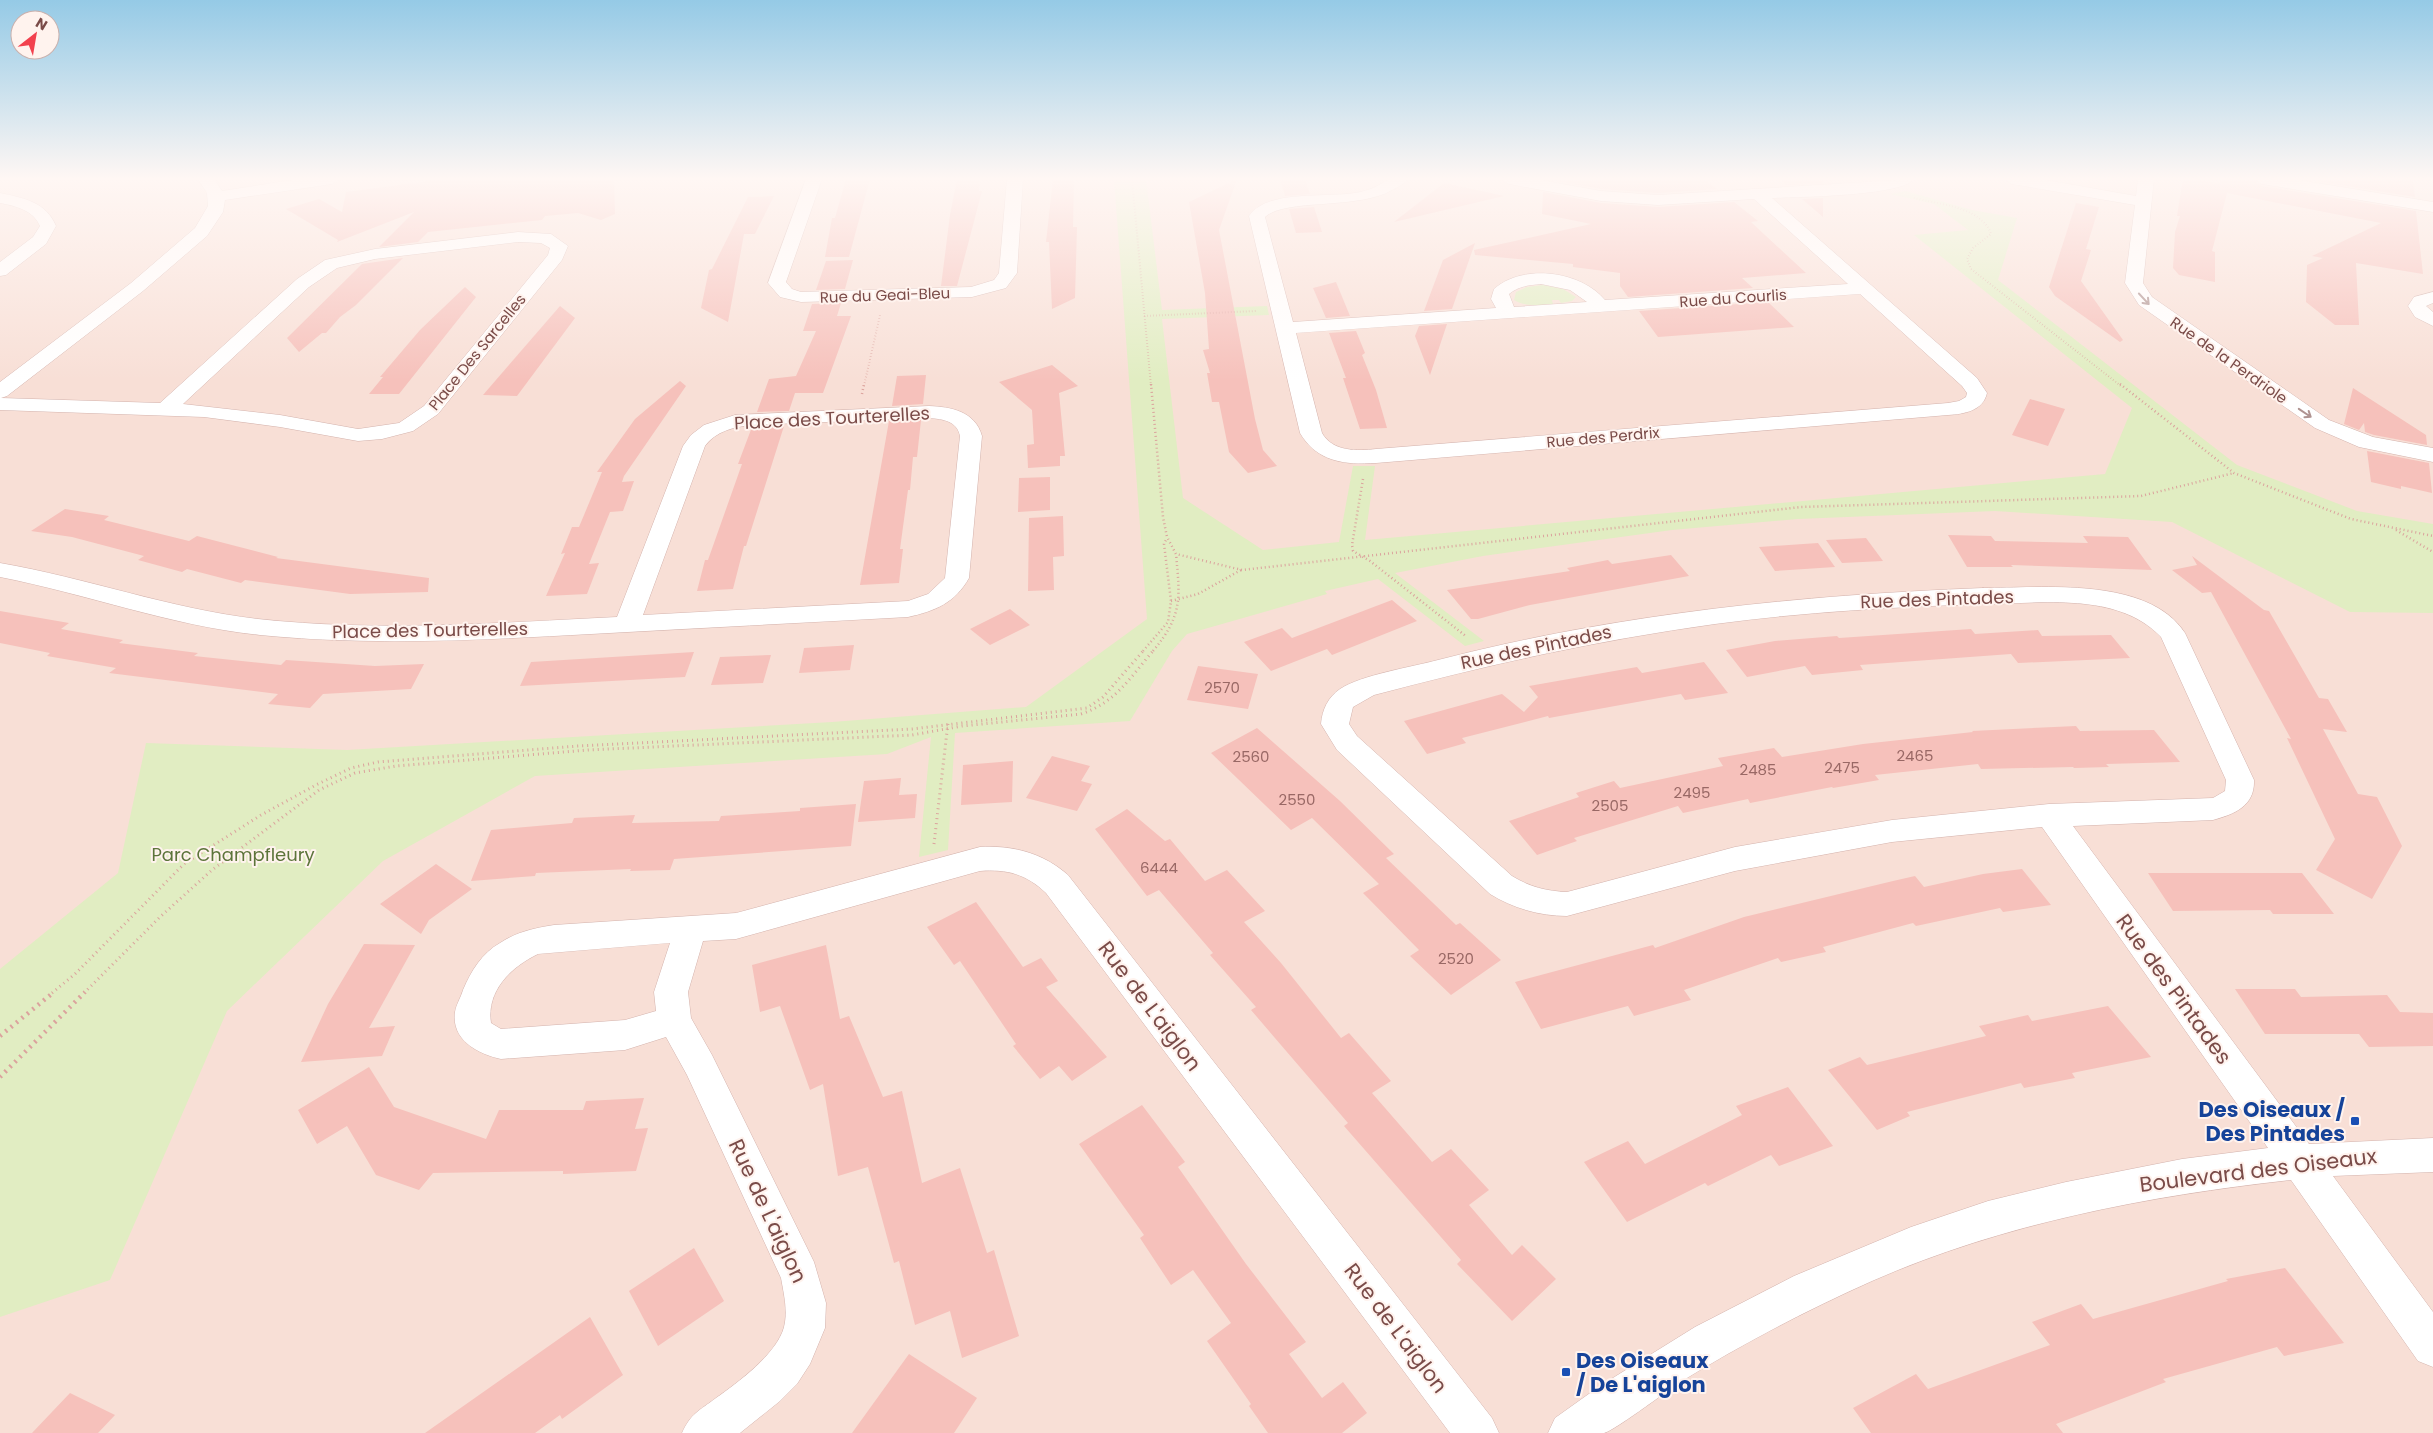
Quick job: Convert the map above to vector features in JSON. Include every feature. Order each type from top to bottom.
[{"type":"street","points":[[0,272],[33,246]]},
{"type":"street","points":[[0,392],[186,246]]},
{"type":"street","name":"Place Des Sarcelles","points":[[166,408],[302,283],[331,264],[365,256],[448,246]]},
{"type":"street","name":"Place Des Sarcelles","points":[[0,404],[166,408],[252,417],[358,435],[382,434],[406,427],[431,410],[556,256],[558,246]]},
{"type":"street","name":"Rue du Geai-Bleu","points":[[790,246],[777,283],[786,293],[801,297],[972,292],[1000,284],[1008,273],[1010,246]]},
{"type":"street","name":"Rue des Perdrix","points":[[1264,246],[1312,437],[1325,448],[1354,457],[1948,410],[1964,407],[1973,402],[1977,393],[1970,382],[1817,246]]},
{"type":"street","name":"Rue de la Perdriole","points":[[2138,246],[2134,283],[2137,291],[2151,306],[2322,424],[2367,442],[2433,455]]},
{"type":"street","points":[[1509,313],[1500,299],[1503,290],[1515,283],[1533,280],[1553,280],[1573,285],[1588,293],[1601,307]]},
{"type":"street","name":"Rue du Courlis","points":[[1285,328],[1865,288]]},
{"type":"street","points":[[2433,297],[2420,301],[2417,306],[2422,313],[2433,320]]},
{"type":"street","name":"Place des Tourterelles","points":[[0,570],[56,580],[189,616],[286,630],[356,634],[420,634],[899,610],[917,607],[940,597],[952,588],[957,578],[971,436],[969,428],[962,421],[951,415],[921,412],[751,419],[726,423],[712,429],[701,437],[694,446],[627,623]]},
{"type":"street","name":"Rue des Pintades","points":[[2093,597],[2134,606],[2160,621],[2176,639],[2237,771],[2240,780],[2239,794],[2230,804],[2213,809],[2049,816],[1929,825],[1816,843],[1735,859],[1584,901],[1567,904],[1544,903],[1521,897],[1496,882],[1347,743],[1338,730],[1335,717],[1339,704],[1350,694],[1396,679],[1546,643],[1693,618],[1820,605],[1941,598],[2093,597]]},
{"type":"street","name":"Rue des Pintades","points":[[2049,816],[2433,1346]]},
{"type":"street","name":"Rue de L'aiglon","points":[[674,1020],[625,1035],[501,1044],[492,1042],[478,1033],[474,1027],[472,1012],[484,983],[494,966],[511,952],[532,942],[554,938],[736,926],[980,859],[1014,860],[1043,871],[1057,884],[1477,1433]]},
{"type":"street","name":"Rue de L'aiglon","points":[[690,930],[672,992],[674,1020],[700,1066],[800,1276],[807,1304],[802,1334],[786,1365],[761,1390],[704,1433]]},
{"type":"street","name":"Boulevard des Oiseaux","points":[[1570,1433],[1669,1366],[1753,1318],[1842,1273],[1906,1248],[1998,1216],[2131,1185],[2201,1173],[2300,1162],[2401,1154],[2433,1155]]},
{"type":"path","points":[[0,1077],[201,879],[319,790],[355,773],[388,766],[546,753],[901,736],[947,728],[1059,717],[1099,708],[1112,699],[1167,634],[1178,614],[1179,601],[1176,554],[1167,537],[1155,449],[1138,246]]},
{"type":"path","points":[[1977,246],[1969,253],[1967,259],[1971,269],[2234,474],[2266,484],[2342,516],[2393,529],[2433,536]]},
{"type":"path","points":[[861,397],[881,310]]},
{"type":"path","points":[[1144,316],[1259,311]]},
{"type":"path","points":[[1364,472],[1352,545],[1353,550],[1470,639]]},
{"type":"path","points":[[1171,601],[1179,601],[1242,570],[1802,507],[2141,496],[2234,474]]},
{"type":"path","points":[[2393,529],[2433,552]]},
{"type":"path","points":[[0,1036],[75,974],[184,864],[282,803],[351,768],[378,762],[502,751],[899,730],[1092,706],[1166,626],[1170,617],[1171,601],[1164,544],[1167,537]]},
{"type":"path","points":[[1176,554],[1242,570]]},
{"type":"path","points":[[933,854],[948,723]]},
{"type":"shaded area","points":[[0,246],[2433,246],[2433,1433],[0,1433]]},
{"type":"green space","name":"Parc Champfleury","points":[[1119,246],[1154,246],[1162,310],[1267,306],[1269,315],[1162,319],[1183,498],[1263,550],[1339,542],[1353,466],[1375,466],[1365,540],[2105,474],[2132,408],[1928,246],[2008,246],[1998,280],[2237,465],[2357,511],[2433,524],[2433,613],[2350,612],[2172,522],[1995,511],[1798,519],[1672,530],[1483,556],[1395,573],[1484,641],[1465,646],[1378,579],[1325,591],[1327,594],[1187,634],[1172,651],[1130,721],[955,733],[948,850],[919,857],[931,737],[887,754],[535,776],[383,861],[227,1011],[110,1280],[0,1317],[0,969],[118,873],[146,743],[347,750],[832,722],[1026,707],[1147,619]]},
{"type":"green space","points":[[1543,285],[1563,289],[1576,297],[1572,301],[1561,303],[1559,300],[1552,300],[1553,304],[1543,305],[1528,305],[1514,300],[1516,292],[1527,287]]},
{"type":"building","points":[[724,246],[742,246],[728,322],[701,308],[709,270],[712,269]]},
{"type":"building","points":[[827,246],[852,246],[849,257],[825,257]]},
{"type":"building","points":[[946,246],[968,246],[957,286],[941,286]]},
{"type":"building","points":[[1049,246],[1076,246],[1075,298],[1052,309]]},
{"type":"building","points":[[1197,246],[1222,246],[1255,419],[1263,450],[1277,466],[1248,473],[1229,452],[1219,402],[1212,402],[1207,373],[1210,373],[1203,350],[1209,349],[1205,293]]},
{"type":"building","points":[[1470,246],[1474,246],[1452,309],[1424,311],[1443,260]]},
{"type":"building","points":[[1493,246],[1777,246],[1806,273],[1742,278],[1753,288],[1628,297],[1620,286],[1620,273],[1573,267],[1573,264],[1475,255],[1474,250]]},
{"type":"building","points":[[2062,246],[2087,246],[2086,249],[2091,250],[2081,281],[2123,340],[2120,342],[2055,296],[2049,287]]},
{"type":"building","points":[[2174,246],[2213,246],[2212,251],[2215,252],[2215,282],[2179,275],[2173,268]]},
{"type":"building","points":[[2333,246],[2420,246],[2423,274],[2356,263],[2359,325],[2335,325],[2306,302],[2307,265],[2323,258],[2312,256]]},
{"type":"building","points":[[403,258],[356,305],[340,317],[326,333],[322,333],[299,352],[287,338],[362,264]]},
{"type":"building","points":[[853,260],[845,289],[816,290],[826,261]]},
{"type":"building","points":[[1336,282],[1350,316],[1326,318],[1313,288]]},
{"type":"building","points":[[465,287],[476,297],[399,394],[369,394],[383,377],[380,377],[420,330]]},
{"type":"building","points":[[1768,302],[1794,327],[1658,337],[1639,311]]},
{"type":"building","points":[[841,303],[837,316],[851,316],[823,393],[795,393],[789,411],[757,412],[769,379],[796,376],[816,331],[803,331],[812,304]]},
{"type":"building","points":[[560,306],[575,318],[517,396],[483,395]]},
{"type":"building","points":[[1447,324],[1430,375],[1415,336],[1419,326]]},
{"type":"building","points":[[1356,331],[1365,353],[1362,355],[1376,390],[1387,428],[1360,429],[1343,378],[1346,378],[1329,333]]},
{"type":"building","points":[[1052,365],[1078,386],[1059,393],[1065,456],[1060,456],[1060,466],[1028,468],[1027,445],[1034,444],[1032,410],[999,382]]},
{"type":"building","points":[[926,375],[923,404],[892,406],[897,376]]},
{"type":"building","points":[[680,381],[686,386],[624,476],[622,482],[634,481],[623,511],[610,512],[589,564],[599,563],[587,594],[546,596],[565,553],[561,554],[572,527],[579,527],[602,472],[597,472],[635,419]]},
{"type":"building","points":[[2353,388],[2426,435],[2427,445],[2365,432],[2364,423],[2359,430],[2344,424]]},
{"type":"building","points":[[2030,399],[2065,409],[2048,446],[2012,435]]},
{"type":"building","points":[[921,420],[917,457],[913,457],[910,490],[908,490],[900,549],[903,549],[899,583],[860,585],[889,421]]},
{"type":"building","points":[[784,426],[746,546],[744,546],[733,589],[697,591],[705,560],[708,560],[742,464],[738,464],[752,427]]},
{"type":"building","points":[[2367,451],[2429,463],[2432,493],[2401,486],[2401,489],[2371,482]]},
{"type":"building","points":[[1050,477],[1050,510],[1018,512],[1019,478]]},
{"type":"building","points":[[65,509],[109,516],[104,520],[189,541],[197,536],[278,557],[276,558],[429,578],[428,592],[350,594],[245,580],[241,583],[187,569],[182,572],[138,560],[144,556],[72,537],[31,531]]},
{"type":"building","points":[[1063,516],[1064,556],[1053,557],[1054,590],[1028,591],[1029,518]]},
{"type":"building","points":[[1948,535],[1991,536],[1995,541],[2088,543],[2083,536],[2128,537],[2152,570],[2011,565],[2013,567],[1967,567]]},
{"type":"building","points":[[1866,538],[1883,561],[1842,563],[1826,540]]},
{"type":"building","points":[[1818,543],[1835,567],[1775,571],[1759,547]]},
{"type":"building","points":[[1671,555],[1689,576],[1530,605],[1478,619],[1471,619],[1447,590],[1570,571],[1567,568],[1608,560],[1612,564]]},
{"type":"building","points":[[2192,556],[2264,610],[2269,611],[2319,698],[2328,699],[2347,732],[2323,729],[2358,794],[2377,797],[2402,846],[2372,899],[2316,870],[2335,839],[2287,738],[2291,739],[2211,592],[2202,593],[2172,570],[2197,565]]},
{"type":"building","points":[[1392,600],[1417,621],[1332,655],[1327,649],[1271,671],[1244,642],[1282,628],[1292,638]]},
{"type":"building","points":[[1010,609],[1030,625],[990,645],[970,629]]},
{"type":"building","points":[[0,611],[69,623],[61,629],[123,640],[119,643],[198,653],[194,656],[281,665],[286,660],[375,666],[424,664],[411,689],[323,694],[310,708],[268,704],[278,694],[109,673],[116,668],[47,656],[50,653],[0,643]]},
{"type":"building","points":[[1971,629],[1975,634],[2038,630],[2042,636],[2111,635],[2130,658],[2018,663],[2011,654],[1860,665],[1863,670],[1812,675],[1805,666],[1747,677],[1726,650],[1775,641]]},
{"type":"building","points":[[854,645],[850,670],[799,673],[804,648]]},
{"type":"building","points":[[694,652],[685,677],[520,686],[531,662]]},
{"type":"building","points":[[771,655],[763,683],[711,685],[720,657]]},
{"type":"building","points":[[1704,662],[1728,693],[1685,700],[1681,694],[1549,718],[1548,716],[1462,738],[1466,743],[1427,754],[1404,721],[1502,694],[1524,712],[1538,697],[1529,686],[1637,667],[1642,673]]},
{"type":"building","points":[[1198,666],[1258,674],[1248,709],[1187,700]]},
{"type":"building","points":[[2076,726],[2080,731],[2154,730],[2180,762],[2106,764],[2109,767],[1981,769],[1978,764],[1875,775],[1879,780],[1750,803],[1748,799],[1683,813],[1678,806],[1574,838],[1577,841],[1537,855],[1509,821],[1579,797],[1576,793],[1614,781],[1620,788],[1723,766],[1718,758],[1774,748],[1782,757],[1863,744],[1972,731]]},
{"type":"building","points":[[1257,728],[1340,801],[1394,854],[1386,858],[1456,925],[1460,923],[1501,960],[1451,995],[1410,956],[1419,950],[1363,893],[1379,884],[1312,818],[1291,830],[1211,753]]},
{"type":"building","points":[[1052,756],[1090,766],[1081,781],[1092,784],[1077,811],[1026,798]]},
{"type":"building","points":[[1013,761],[1012,802],[961,805],[963,765]]},
{"type":"building","points":[[901,778],[899,795],[917,794],[915,818],[858,822],[864,781]]},
{"type":"building","points":[[856,804],[851,846],[674,859],[670,870],[630,871],[631,869],[536,873],[535,876],[471,881],[491,830],[572,823],[574,818],[635,815],[632,823],[719,821],[721,816],[800,811],[800,808]]},
{"type":"building","points":[[1127,809],[1165,841],[1170,839],[1205,881],[1227,870],[1265,911],[1244,922],[1281,963],[1341,1038],[1349,1033],[1391,1081],[1372,1093],[1432,1162],[1451,1149],[1489,1190],[1469,1205],[1512,1255],[1522,1245],[1556,1279],[1512,1321],[1457,1264],[1461,1260],[1344,1126],[1348,1123],[1251,1010],[1256,1007],[1210,955],[1213,953],[1159,890],[1147,896],[1095,829]]},
{"type":"building","points":[[436,864],[472,889],[429,920],[421,934],[380,904]]},
{"type":"building","points":[[2022,869],[2051,905],[2003,912],[2000,908],[1916,926],[1913,923],[1823,947],[1826,952],[1781,962],[1778,958],[1684,990],[1691,1000],[1634,1016],[1628,1006],[1541,1029],[1515,982],[1653,945],[1655,948],[1744,917],[1915,876],[1924,887],[1983,874]]},
{"type":"building","points":[[2148,873],[2302,873],[2334,914],[2273,914],[2270,910],[2173,911]]},
{"type":"building","points":[[976,902],[1023,967],[1041,958],[1058,981],[1046,987],[1107,1057],[1072,1081],[1059,1066],[1040,1079],[1013,1046],[1016,1044],[960,961],[954,965],[927,927]]},
{"type":"building","points":[[364,944],[415,945],[369,1028],[395,1026],[382,1056],[301,1062],[328,1004]]},
{"type":"building","points":[[826,945],[840,1019],[849,1016],[883,1097],[902,1091],[922,1183],[960,1168],[987,1253],[994,1250],[1019,1336],[962,1358],[950,1311],[915,1325],[899,1261],[894,1263],[868,1167],[838,1176],[823,1084],[810,1090],[780,1006],[760,1012],[752,965]]},
{"type":"building","points":[[2235,989],[2295,989],[2301,997],[2387,995],[2400,1012],[2433,1013],[2433,1046],[2369,1047],[2359,1034],[2265,1034]]},
{"type":"building","points":[[2108,1006],[2151,1057],[2072,1073],[2075,1078],[2024,1088],[2021,1083],[1907,1112],[1910,1116],[1877,1130],[1828,1070],[1860,1057],[1867,1065],[1986,1036],[1979,1026],[2028,1015],[2032,1021]]},
{"type":"building","points":[[369,1067],[394,1107],[486,1139],[499,1110],[583,1110],[586,1101],[644,1098],[635,1129],[648,1128],[636,1171],[563,1174],[563,1171],[433,1173],[419,1190],[376,1175],[347,1126],[317,1144],[298,1110]]},
{"type":"building","points":[[1788,1087],[1833,1146],[1779,1166],[1771,1155],[1708,1186],[1705,1183],[1627,1222],[1584,1162],[1628,1141],[1645,1164],[1742,1115],[1736,1106]]},
{"type":"building","points":[[1142,1105],[1185,1162],[1178,1167],[1246,1264],[1306,1342],[1289,1354],[1322,1398],[1343,1382],[1367,1413],[1342,1433],[1268,1433],[1249,1406],[1251,1404],[1207,1341],[1231,1323],[1193,1270],[1171,1285],[1140,1238],[1144,1235],[1079,1144]]},
{"type":"building","points":[[694,1248],[724,1301],[658,1346],[629,1291]]},
{"type":"building","points":[[2285,1268],[2344,1343],[2284,1356],[2277,1347],[2163,1379],[2166,1382],[2056,1424],[2063,1433],[1871,1433],[1853,1408],[1916,1374],[1928,1389],[2050,1345],[2032,1322],[2081,1304],[2093,1319],[2228,1281],[2226,1279]]},
{"type":"building","points":[[590,1317],[623,1375],[562,1419],[560,1415],[535,1433],[425,1433]]},
{"type":"building","points":[[909,1354],[977,1398],[954,1433],[852,1433]]},
{"type":"building","points":[[70,1393],[115,1415],[98,1433],[32,1433]]},
{"type":"place","name":"Des Oiseaux / Des Pintades","points":[[2355,1121]]},
{"type":"place","name":"Des Oiseaux / De L'aiglon","points":[[1566,1372]]}]
